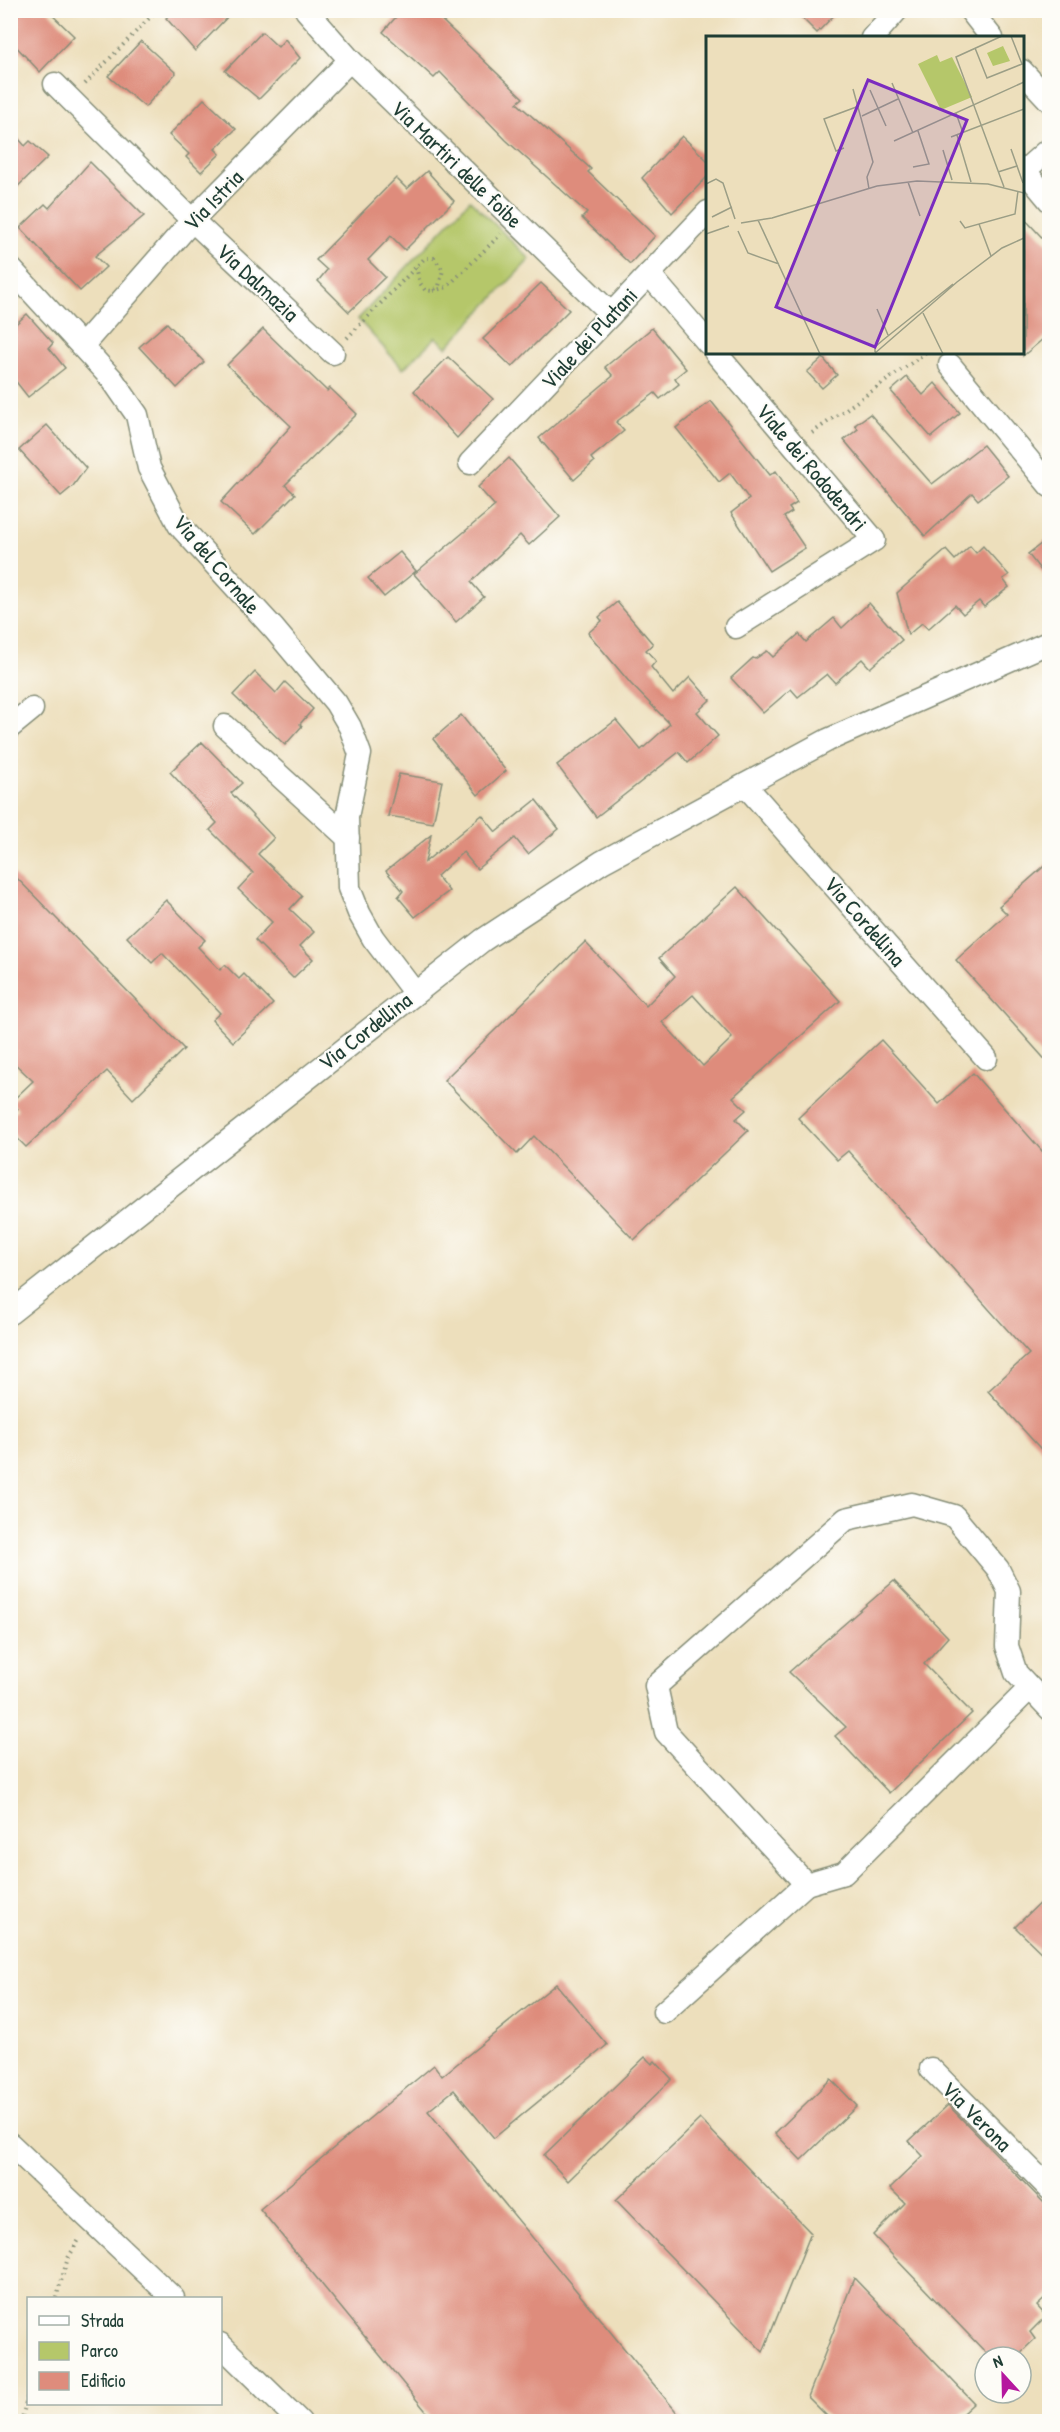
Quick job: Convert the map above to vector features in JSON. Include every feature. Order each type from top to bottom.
[{"type":"street","name":"Via Martiri delle foibe","points":[[306,10],[350,60],[611,314]]},
{"type":"street","points":[[874,36],[897,10]]},
{"type":"street","points":[[969,10],[990,36]]},
{"type":"street","name":"Via Istria","points":[[82,346],[192,220],[350,60]]},
{"type":"street","points":[[1024,72],[1050,101]]},
{"type":"street","name":"Via Dalmazia","points":[[62,91],[192,220],[333,352]]},
{"type":"street","points":[[1050,148],[1024,172],[1050,201]]},
{"type":"street","name":"Viale dei Platani","points":[[470,464],[706,214]]},
{"type":"street","name":"Via del Cornale","points":[[12,272],[112,379],[137,415],[149,468],[179,525],[274,629],[336,703],[350,728],[360,754],[347,817],[349,888],[358,913],[414,992]]},
{"type":"street","points":[[649,274],[706,342]]},
{"type":"street","name":"Viale dei Rododendri","points":[[717,354],[874,540],[735,627]]},
{"type":"street","points":[[950,365],[1050,486]]},
{"type":"street","name":"Via Cordellina","points":[[10,1313],[414,992],[483,940],[602,862],[828,740],[1050,642]]},
{"type":"street","points":[[10,727],[33,709]]},
{"type":"street","points":[[225,726],[348,838]]},
{"type":"street","name":"Via Cordellina","points":[[745,785],[986,1058]]},
{"type":"street","points":[[806,1884],[666,1732],[656,1686],[846,1519],[912,1504],[954,1516],[998,1569],[1009,1591],[1007,1646],[1016,1673],[1050,1709]]},
{"type":"street","points":[[664,2012],[806,1884],[844,1873],[1030,1688]]},
{"type":"street","name":"Via Verona","points":[[931,2069],[1050,2189]]},
{"type":"street","points":[[10,2144],[172,2297]]},
{"type":"street","points":[[222,2346],[300,2421]]},
{"type":"path","points":[[62,91],[157,10]]},
{"type":"path","points":[[416,267],[420,283],[425,290],[447,288],[513,219]]},
{"type":"path","points":[[362,323],[425,258],[434,258],[443,270],[439,286],[432,291]]},
{"type":"path","points":[[794,446],[924,354]]},
{"type":"path","points":[[56,2297],[68,2258],[91,2219]]},
{"type":"path","points":[[21,2421],[27,2398]]},
{"type":"green space","points":[[470,200],[530,259],[447,347],[436,337],[403,369],[358,319]]},
{"type":"building","points":[[22,10],[47,10],[74,36],[40,72],[10,40],[10,21]]},
{"type":"building","points":[[175,10],[234,10],[195,51],[166,18]]},
{"type":"building","points":[[402,10],[431,10],[523,98],[517,103],[591,169],[588,172],[655,236],[630,264],[582,218],[587,213],[506,140],[440,72],[434,78],[383,32]]},
{"type":"building","points":[[794,10],[839,10],[817,33]]},
{"type":"building","points":[[262,32],[278,47],[285,39],[300,58],[259,99],[225,71]]},
{"type":"building","points":[[141,41],[176,73],[145,107],[108,76]]},
{"type":"building","points":[[204,99],[236,129],[215,149],[220,154],[201,172],[186,157],[189,154],[169,135]]},
{"type":"building","points":[[10,129],[25,146],[30,141],[48,157],[10,194]]},
{"type":"building","points":[[682,136],[706,159],[706,178],[672,213],[642,178]]},
{"type":"building","points":[[90,162],[144,216],[95,256],[106,267],[80,291],[20,228],[45,204],[49,208]]},
{"type":"building","points":[[427,171],[454,201],[405,250],[391,236],[368,260],[385,277],[349,312],[318,281],[327,270],[316,260],[396,178],[407,189]]},
{"type":"building","points":[[1024,218],[1050,246],[1050,333],[1023,356]]},
{"type":"building","points":[[541,283],[569,310],[512,367],[483,339]]},
{"type":"building","points":[[27,314],[53,343],[49,348],[65,368],[28,397],[10,374],[10,329]]},
{"type":"building","points":[[167,323],[204,362],[177,388],[139,347]]},
{"type":"building","points":[[652,328],[686,369],[675,378],[679,384],[660,399],[655,393],[616,422],[624,431],[591,458],[594,462],[574,480],[539,438],[613,376],[605,367]]},
{"type":"building","points":[[263,329],[327,391],[330,388],[357,414],[285,485],[295,494],[255,534],[221,502],[291,426],[227,365]]},
{"type":"building","points":[[448,357],[493,399],[457,438],[414,391]]},
{"type":"building","points":[[823,358],[837,375],[822,388],[807,372]]},
{"type":"building","points":[[907,377],[923,395],[935,383],[960,413],[931,437],[891,391]]},
{"type":"building","points":[[711,401],[770,475],[776,471],[797,503],[789,508],[792,512],[784,517],[805,548],[769,571],[731,513],[749,499],[730,473],[719,482],[676,428]]},
{"type":"building","points":[[870,414],[932,484],[983,445],[1008,476],[978,500],[972,493],[925,536],[844,440],[858,429],[855,425]]},
{"type":"building","points":[[47,425],[86,468],[73,486],[61,496],[19,450]]},
{"type":"building","points":[[509,458],[560,517],[529,545],[520,535],[471,582],[484,597],[456,622],[414,574],[495,506],[478,487]]},
{"type":"building","points":[[1050,537],[1050,582],[1028,554]]},
{"type":"building","points":[[970,546],[976,553],[983,546],[1009,575],[1003,579],[1009,587],[984,607],[979,601],[963,614],[955,605],[928,629],[922,623],[908,635],[897,593],[946,550],[955,560]]},
{"type":"building","points":[[400,552],[416,571],[384,597],[368,578]]},
{"type":"building","points":[[617,602],[653,644],[646,650],[656,661],[651,667],[673,694],[690,677],[710,700],[697,712],[718,736],[688,763],[679,752],[596,817],[557,765],[616,720],[641,750],[670,724],[631,684],[588,633],[602,621],[599,617]]},
{"type":"building","points":[[869,603],[902,640],[870,668],[862,659],[835,683],[827,674],[798,697],[791,689],[763,713],[731,678],[753,658],[767,651],[773,657],[799,634],[806,642],[834,618],[842,628]]},
{"type":"building","points":[[255,672],[276,693],[285,682],[313,709],[285,745],[233,695]]},
{"type":"building","points":[[461,715],[506,771],[478,795],[433,739]]},
{"type":"building","points":[[202,742],[242,783],[231,793],[274,838],[258,854],[302,896],[290,909],[314,932],[300,946],[313,959],[293,978],[255,940],[272,922],[238,889],[253,873],[210,830],[217,823],[170,772]]},
{"type":"building","points":[[399,774],[442,781],[433,823],[388,816]]},
{"type":"building","points":[[536,800],[559,829],[528,854],[515,838],[477,869],[463,852],[437,876],[449,891],[415,917],[398,897],[403,891],[386,871],[431,835],[425,862],[482,815],[496,832]]},
{"type":"building","points":[[1050,861],[1050,1065],[956,960],[1007,914],[999,906]]},
{"type":"building","points":[[10,871],[184,1049],[133,1099],[107,1071],[26,1147],[10,1131],[10,1116],[18,1109],[11,1102],[33,1081],[10,1059]]},
{"type":"building","points":[[737,887],[840,1001],[733,1097],[746,1110],[736,1119],[748,1131],[634,1240],[534,1136],[517,1154],[444,1080],[585,942],[646,1006],[675,976],[659,958]],"holes":[[[693,995],[732,1038],[703,1066],[662,1022]]]},
{"type":"building","points":[[166,900],[205,940],[198,947],[220,970],[225,965],[239,979],[244,974],[273,1004],[233,1042],[212,1020],[220,1013],[162,953],[152,963],[127,937]]},
{"type":"building","points":[[881,1040],[939,1104],[973,1073],[1050,1160],[1050,1459],[988,1391],[1029,1354],[848,1151],[837,1160],[798,1118]]},
{"type":"building","points":[[894,1581],[948,1637],[924,1664],[972,1713],[889,1793],[835,1736],[846,1727],[789,1672]]},
{"type":"building","points":[[1050,1893],[1050,1961],[1015,1927]]},
{"type":"building","points":[[556,1984],[607,2045],[494,2138],[454,2090],[428,2111],[684,2421],[434,2421],[260,2209],[434,2065],[442,2076]]},
{"type":"building","points":[[645,2057],[652,2064],[655,2061],[672,2079],[568,2181],[544,2155]]},
{"type":"building","points":[[831,2079],[857,2106],[801,2160],[775,2133]]},
{"type":"building","points":[[948,2105],[1050,2209],[1050,2294],[1037,2306],[1046,2316],[1030,2332],[1035,2339],[1029,2345],[978,2345],[873,2235],[905,2203],[890,2188],[923,2156],[909,2141]]},
{"type":"building","points":[[700,2119],[811,2233],[763,2352],[616,2200]]},
{"type":"building","points":[[854,2278],[973,2404],[954,2421],[832,2421],[808,2397]]}]
